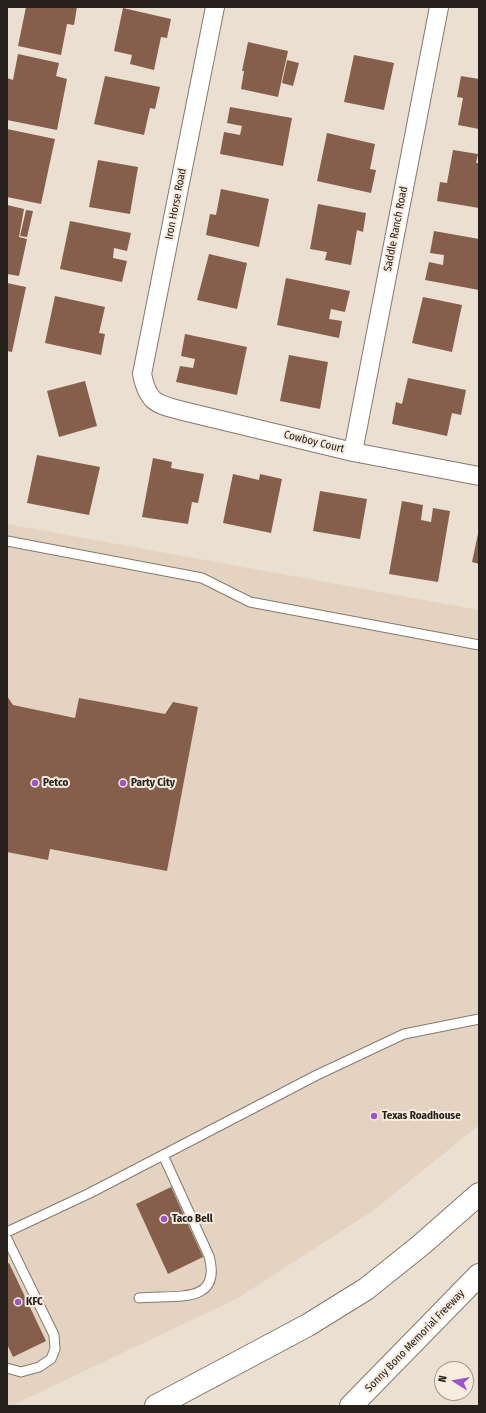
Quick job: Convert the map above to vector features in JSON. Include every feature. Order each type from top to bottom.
[{"type":"highway","points":[[156,1406],[308,1325],[366,1289],[421,1245],[479,1194]]},
{"type":"highway","name":"Sonny Bono Memorial Freeway","points":[[351,1406],[479,1275]]},
{"type":"street","name":"Iron Horse Road","points":[[151,400],[144,386],[142,374],[215,7]]},
{"type":"street","name":"Saddle Ranch Road","points":[[353,452],[439,7]]},
{"type":"street","name":"Cowboy Court","points":[[151,400],[183,411],[353,452],[479,476]]},
{"type":"lane","points":[[7,541],[202,578],[250,602],[479,645]]},
{"type":"lane","points":[[7,1232],[90,1193],[317,1075],[404,1034],[479,1019]]},
{"type":"lane","points":[[139,1298],[187,1296],[200,1293],[207,1286],[211,1278],[212,1267],[208,1256],[162,1155]]},
{"type":"lane","points":[[7,1240],[54,1335],[55,1350],[52,1359],[39,1368],[21,1372],[7,1368]]},
{"type":"shaded area","points":[[7,524],[479,610],[479,1125],[374,1210],[238,1298],[11,1406],[7,1406]]},
{"type":"building","points":[[26,7],[77,7],[74,25],[67,24],[61,55],[18,46]]},
{"type":"building","points":[[123,8],[171,19],[167,38],[161,37],[154,70],[130,64],[132,55],[114,51]]},
{"type":"building","points":[[248,42],[288,51],[278,97],[241,89],[244,71],[242,71]]},
{"type":"building","points":[[18,54],[59,63],[56,76],[67,79],[57,130],[7,120],[7,78],[13,80]]},
{"type":"building","points":[[354,55],[394,63],[384,110],[344,102]]},
{"type":"building","points":[[287,60],[299,63],[293,86],[282,83]]},
{"type":"building","points":[[105,76],[160,87],[155,109],[150,108],[144,135],[94,124]]},
{"type":"building","points":[[461,76],[479,79],[479,129],[458,125],[463,98],[457,97]]},
{"type":"building","points":[[230,107],[292,118],[283,166],[220,154],[224,132],[240,135],[242,126],[227,123]]},
{"type":"building","points":[[7,129],[55,139],[41,204],[7,197]]},
{"type":"building","points":[[327,133],[375,144],[370,169],[376,170],[371,193],[317,181]]},
{"type":"building","points":[[453,150],[478,154],[476,163],[479,163],[479,208],[437,201],[440,182],[447,183]]},
{"type":"building","points":[[98,160],[138,167],[130,214],[89,207]]},
{"type":"building","points":[[221,189],[269,199],[259,247],[206,235],[210,214],[216,215]]},
{"type":"building","points":[[318,204],[366,213],[363,232],[357,230],[351,265],[325,260],[327,252],[310,249]]},
{"type":"building","points":[[7,205],[24,209],[19,237],[27,239],[19,276],[7,274]]},
{"type":"building","points":[[26,210],[33,211],[27,237],[20,236]]},
{"type":"building","points":[[70,221],[131,233],[127,251],[114,248],[113,258],[127,261],[122,282],[60,269]]},
{"type":"building","points":[[434,231],[479,239],[479,290],[425,280],[429,262],[443,265],[444,255],[430,253]]},
{"type":"building","points":[[209,254],[247,263],[237,309],[197,300]]},
{"type":"building","points":[[286,278],[350,291],[345,312],[331,309],[329,319],[342,321],[339,338],[277,325]]},
{"type":"building","points":[[7,283],[26,287],[12,352],[7,351]]},
{"type":"building","points":[[55,296],[105,307],[99,333],[105,334],[101,355],[45,343]]},
{"type":"building","points":[[423,297],[462,305],[452,352],[412,343]]},
{"type":"building","points":[[185,334],[247,347],[237,395],[176,382],[180,366],[193,368],[195,359],[181,356]]},
{"type":"building","points":[[289,355],[328,362],[320,409],[280,401]]},
{"type":"building","points":[[408,378],[466,390],[461,415],[452,413],[447,436],[392,424],[396,402],[402,404]]},
{"type":"building","points":[[85,381],[97,426],[59,437],[47,391]]},
{"type":"building","points":[[37,455],[100,467],[89,515],[27,503]]},
{"type":"building","points":[[153,458],[172,462],[171,468],[204,474],[198,503],[192,502],[188,524],[142,517]]},
{"type":"building","points":[[233,474],[259,480],[260,474],[282,479],[271,533],[223,523]]},
{"type":"building","points":[[320,491],[367,499],[360,539],[313,531]]},
{"type":"building","points":[[402,501],[423,505],[421,520],[431,522],[433,508],[450,511],[438,582],[389,574]]},
{"type":"building","points":[[479,534],[479,564],[472,562]]},
{"type":"building","name":"Party City","points":[[7,696],[13,705],[75,718],[79,698],[165,714],[173,702],[198,707],[167,871],[50,849],[48,860],[7,852]]},
{"type":"building","name":"Taco Bell","points":[[171,1187],[203,1257],[168,1274],[136,1204]]},
{"type":"building","name":"KFC","points":[[9,1263],[46,1341],[13,1357],[7,1344],[7,1264]]},
{"type":"place","name":"Petco","points":[[35,783]]},
{"type":"place","name":"Party City","points":[[123,783]]},
{"type":"place","name":"Texas Roadhouse","points":[[374,1116]]},
{"type":"place","name":"Taco Bell","points":[[164,1219]]},
{"type":"place","name":"KFC","points":[[18,1302]]}]
